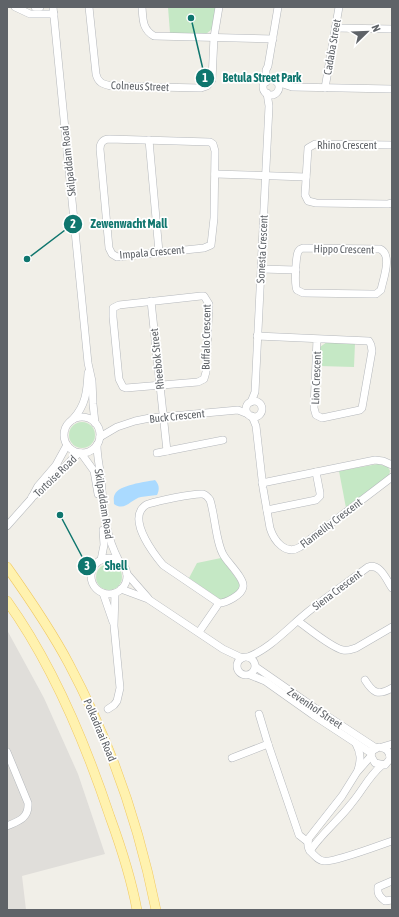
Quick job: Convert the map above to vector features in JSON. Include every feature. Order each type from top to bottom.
[{"type":"main road","name":"Polkadraai Road","points":[[7,566],[49,629],[68,663],[94,716],[119,777],[143,856],[156,910]]},
{"type":"main road","name":"Polkadraai Road","points":[[9,604],[42,657],[77,729],[100,787],[115,831],[128,873],[137,910]]},
{"type":"street","points":[[15,7],[30,14],[54,10]]},
{"type":"street","points":[[35,7],[40,7]]},
{"type":"street","name":"Colneus Street","points":[[89,7],[96,74],[99,81],[105,85],[204,88],[210,84],[213,77],[214,37]]},
{"type":"street","points":[[142,7],[145,28],[154,36],[273,39]]},
{"type":"street","points":[[214,37],[219,7]]},
{"type":"street","points":[[273,92],[279,86],[272,81],[266,70],[268,66],[278,7]]},
{"type":"street","name":"Cadaba Street","points":[[325,88],[339,7]]},
{"type":"street","name":"Skilpaddam Road","points":[[54,10],[88,363],[92,381],[96,424]]},
{"type":"street","points":[[335,28],[392,30]]},
{"type":"street","points":[[272,81],[292,87],[392,89]]},
{"type":"street","points":[[272,81],[264,88],[273,92],[292,87]]},
{"type":"street","name":"Sonesta Crescent","points":[[252,403],[255,392],[269,106],[273,92]]},
{"type":"street","name":"Impala Crescent","points":[[105,140],[149,140],[212,142],[215,147],[215,174],[214,218],[211,245],[204,248],[117,257],[112,254],[110,251],[101,164],[100,146],[102,142],[105,140]]},
{"type":"street","points":[[149,140],[159,252]]},
{"type":"street","name":"Rhino Crescent","points":[[392,145],[313,144],[308,148],[306,177],[306,198],[312,203],[392,203]]},
{"type":"street","points":[[215,174],[265,177],[306,177]]},
{"type":"street","name":"Hippo Crescent","points":[[303,248],[380,249],[383,250],[386,255],[381,290],[376,294],[303,293],[298,290],[296,286],[296,270],[298,253],[299,250],[303,248]]},
{"type":"street","points":[[261,269],[296,270]]},
{"type":"street","name":"Buffalo Crescent","points":[[204,296],[209,304],[206,372],[204,379],[198,382],[160,385],[126,388],[122,385],[119,379],[113,308],[119,305],[204,296]]},
{"type":"street","name":"Rheebok Street","points":[[151,301],[167,451]]},
{"type":"street","name":"Lion Crescent","points":[[257,336],[366,340],[370,343],[372,351],[362,408],[360,410],[322,418],[316,415],[314,408],[317,339]]},
{"type":"street","name":"Skilpaddam Road","points":[[72,420],[82,409],[87,393],[88,363]]},
{"type":"street","points":[[252,403],[261,406],[262,410],[253,415],[247,410],[252,403]]},
{"type":"street","name":"Buck Crescent","points":[[117,427],[135,421],[238,410],[252,403]]},
{"type":"street","name":"Buck Crescent","points":[[238,410],[253,415]]},
{"type":"street","name":"Flamelily Crescent","points":[[253,415],[256,426],[262,470],[262,483],[270,528],[283,548],[288,550],[296,549],[392,477]]},
{"type":"street","points":[[96,424],[100,437],[97,445],[93,449],[80,453],[74,451],[67,445],[64,438],[64,432],[66,426],[72,420],[81,417],[105,428],[117,427]]},
{"type":"street","points":[[100,437],[117,427]]},
{"type":"street","points":[[157,453],[223,440]]},
{"type":"street","name":"Tortoise Road","points":[[7,526],[56,465],[67,445]]},
{"type":"street","name":"Skilpaddam Road","points":[[97,445],[104,519],[110,544],[119,561]]},
{"type":"street","name":"Skilpaddam Road","points":[[80,453],[91,466],[96,478],[104,539],[101,560]]},
{"type":"street","name":"Tortoise Road","points":[[30,499],[42,491],[67,463],[80,453]]},
{"type":"street","points":[[262,483],[375,460],[383,461],[392,465]]},
{"type":"street","points":[[267,510],[318,499],[320,494],[316,472]]},
{"type":"street","points":[[198,632],[219,603],[227,602],[242,590],[243,585],[240,577],[220,550],[210,500],[205,495],[196,494],[144,507],[140,511],[139,517],[142,532],[156,556],[169,568],[219,603]]},
{"type":"street","name":"Tortoise Road","points":[[7,522],[15,516]]},
{"type":"street","points":[[110,558],[119,561],[125,568],[127,574],[125,584],[118,591],[103,593],[94,588],[90,578],[91,572],[94,566],[101,560],[110,558]]},
{"type":"street","name":"Siena Crescent","points":[[245,658],[258,654],[308,612],[368,567],[372,566],[379,568],[392,588]]},
{"type":"street","name":"Zevenhof Street","points":[[127,574],[148,599],[223,649],[245,658],[375,751]]},
{"type":"street","points":[[108,709],[117,701],[120,688],[114,626],[118,591]]},
{"type":"street","name":"Zevenhof Street","points":[[118,591],[148,599]]},
{"type":"street","points":[[103,593],[114,626]]},
{"type":"street","points":[[298,621],[329,643],[343,650],[356,648],[392,627]]},
{"type":"street","name":"Zevenhof Street","points":[[223,649],[237,666],[237,670],[240,674],[250,675],[265,681],[313,715],[354,741],[375,751]]},
{"type":"street","name":"Siena Crescent","points":[[255,665],[258,654]]},
{"type":"street","points":[[237,666],[238,662],[245,658]]},
{"type":"street","points":[[250,675],[255,665]]},
{"type":"street","points":[[366,680],[370,688],[377,692],[383,692],[392,688]]},
{"type":"street","points":[[259,714],[299,834],[308,842],[310,851],[319,860],[326,862],[392,841]]},
{"type":"street","points":[[354,741],[360,753],[361,760],[357,772]]},
{"type":"street","points":[[232,758],[268,744]]},
{"type":"street","points":[[375,751],[389,757]]},
{"type":"street","points":[[375,751],[376,763],[389,757]]},
{"type":"street","points":[[308,842],[342,796],[357,772],[375,751]]},
{"type":"street","points":[[7,752],[28,803],[27,812],[23,819],[7,826]]},
{"type":"street","points":[[310,851],[325,831],[352,804],[372,775],[389,757]]},
{"type":"street","points":[[392,881],[378,887],[378,891],[381,898],[385,901],[392,900]]},
{"type":"shaded area","points":[[7,630],[44,698],[78,774],[105,854],[22,876],[26,910],[7,910]]},
{"type":"green space","points":[[168,7],[216,7],[212,29],[206,34],[170,33]]},
{"type":"green space","points":[[327,342],[355,343],[354,367],[319,366],[320,347]]},
{"type":"green space","points":[[82,422],[91,426],[95,435],[91,444],[82,448],[73,444],[69,435],[73,426]]},
{"type":"green space","points":[[378,464],[388,467],[390,471],[389,475],[346,508],[339,471]]},
{"type":"green space","points":[[221,558],[240,586],[235,593],[221,600],[189,578],[197,563]]},
{"type":"green space","points":[[109,564],[118,568],[122,577],[118,586],[109,590],[100,586],[96,577],[100,568]]},
{"type":"water","points":[[155,480],[159,487],[157,495],[137,498],[121,507],[114,504],[114,495],[122,488],[133,484]]},
{"type":"place","name":"Betula Street Park","points":[[191,18]]},
{"type":"place","name":"Zewenwacht Mall","points":[[27,259]]},
{"type":"place","name":"Shell","points":[[60,515]]}]
